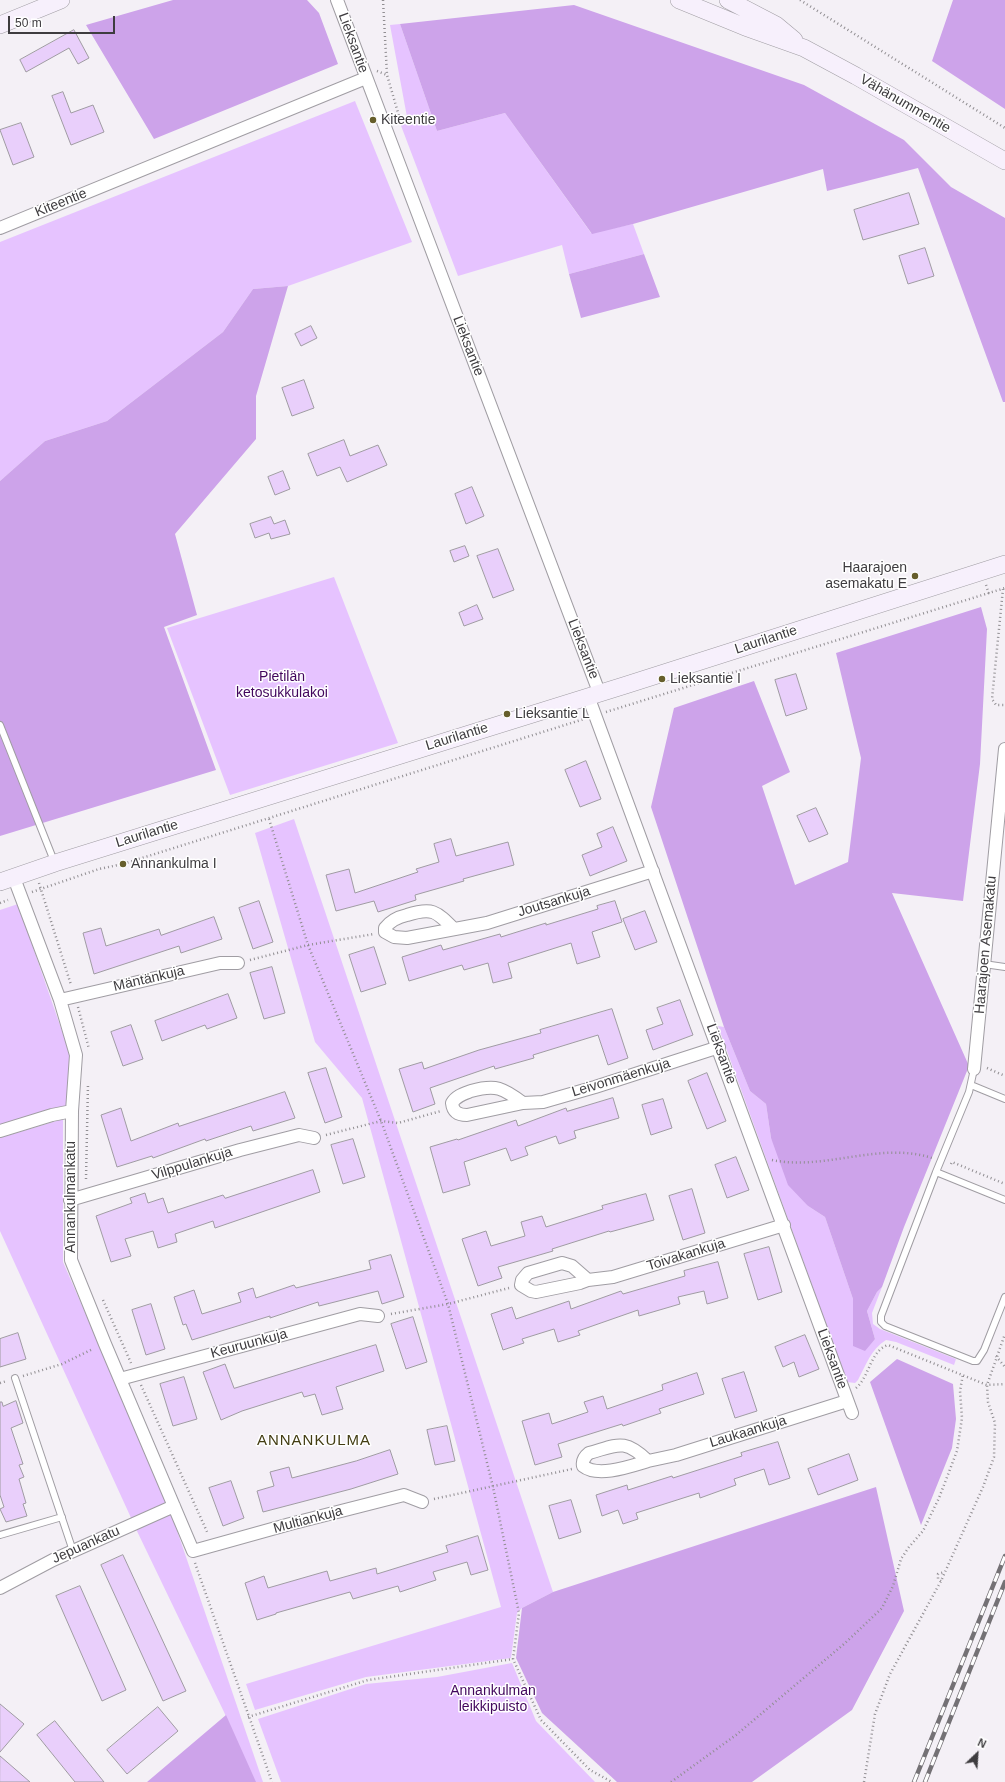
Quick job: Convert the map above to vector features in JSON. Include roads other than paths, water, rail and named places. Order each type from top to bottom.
[{"type":"street","points":[[0,25],[61,0]]},
{"type":"street","name":"Lieksantie","points":[[337,0],[594,694],[595,715],[852,1413]]},
{"type":"street","name":"Vähänummentie","points":[[678,0],[745,27],[804,48],[1005,161]]},
{"type":"street","name":"Vähänummentie","points":[[728,0],[776,25],[804,48]]},
{"type":"street","points":[[748,0],[776,25]]},
{"type":"street","name":"Kiteentie","points":[[0,228],[366,78]]},
{"type":"street","name":"Laurilantie","points":[[7,880],[55,863],[1005,564]]},
{"type":"street","name":"Haarajoen Asemakatu","points":[[975,1066],[1005,749]]},
{"type":"street","name":"Joutsankuja","points":[[454,930],[437,914],[422,910],[393,920],[386,928],[385,932],[389,936],[400,938],[454,930],[506,917],[653,872]]},
{"type":"street","name":"Annankulmankatu","points":[[7,880],[22,896],[60,1000],[76,1055],[72,1111],[70,1200],[71,1260],[105,1344],[194,1551]]},
{"type":"street","name":"Mäntänkuja","points":[[60,1000],[220,963],[238,963]]},
{"type":"street","name":"Leivonmäenkuja","points":[[523,1103],[508,1092],[498,1088],[487,1087],[462,1094],[455,1098],[452,1103],[452,1107],[460,1115],[467,1115],[523,1103],[543,1102],[718,1048]]},
{"type":"street","points":[[0,1131],[52,1115],[72,1111]]},
{"type":"street","name":"Vilppulankuja","points":[[70,1200],[240,1150],[299,1135],[314,1138]]},
{"type":"street","name":"Toivakankuja","points":[[588,1280],[572,1266],[562,1263],[528,1273],[522,1280],[521,1285],[530,1291],[536,1292],[588,1280],[614,1277],[784,1225]]},
{"type":"street","name":"Keuruunkuja","points":[[120,1379],[360,1314],[378,1316]]},
{"type":"street","name":"Laukaankuja","points":[[648,1461],[633,1448],[621,1444],[589,1453],[584,1459],[583,1466],[592,1472],[599,1472],[676,1455],[846,1396]]},
{"type":"street","name":"Multiankuja","points":[[194,1551],[404,1495],[422,1502]]},
{"type":"street","name":"Jepuankatu","points":[[0,1588],[73,1551],[174,1506]]},
{"type":"lane","points":[[0,725],[55,863]]},
{"type":"lane","points":[[984,964],[1005,967]]},
{"type":"lane","points":[[975,1066],[971,1085],[881,1316],[881,1322],[885,1326],[973,1361],[977,1361],[984,1350],[1005,1297]]},
{"type":"lane","points":[[971,1085],[1005,1099]]},
{"type":"lane","points":[[936,1172],[1004,1200]]},
{"type":"lane","points":[[16,1378],[73,1551]]},
{"type":"lane","points":[[0,1535],[62,1517]]},
{"type":"railway","points":[[914,1782],[1005,1556]]},
{"type":"railway","points":[[925,1782],[1005,1582]]},
{"type":"place","name":"Kiteentie","points":[[373,120]]},
{"type":"place","name":"Haarajoen asemakatu E","points":[[915,576]]},
{"type":"place","name":"Lieksantie I","points":[[662,679]]},
{"type":"place","name":"Lieksantie L","points":[[507,714]]},
{"type":"place","name":"Annankulma I","points":[[123,864]]},
{"type":"district","name":"ANNANKULMA","points":[[314,1441]]},
{"type":"park label","name":"Pietilän ketosukkulakoi","points":[[282,686]]},
{"type":"park label","name":"Annankulman leikkipuisto","points":[[493,1700]]}]
